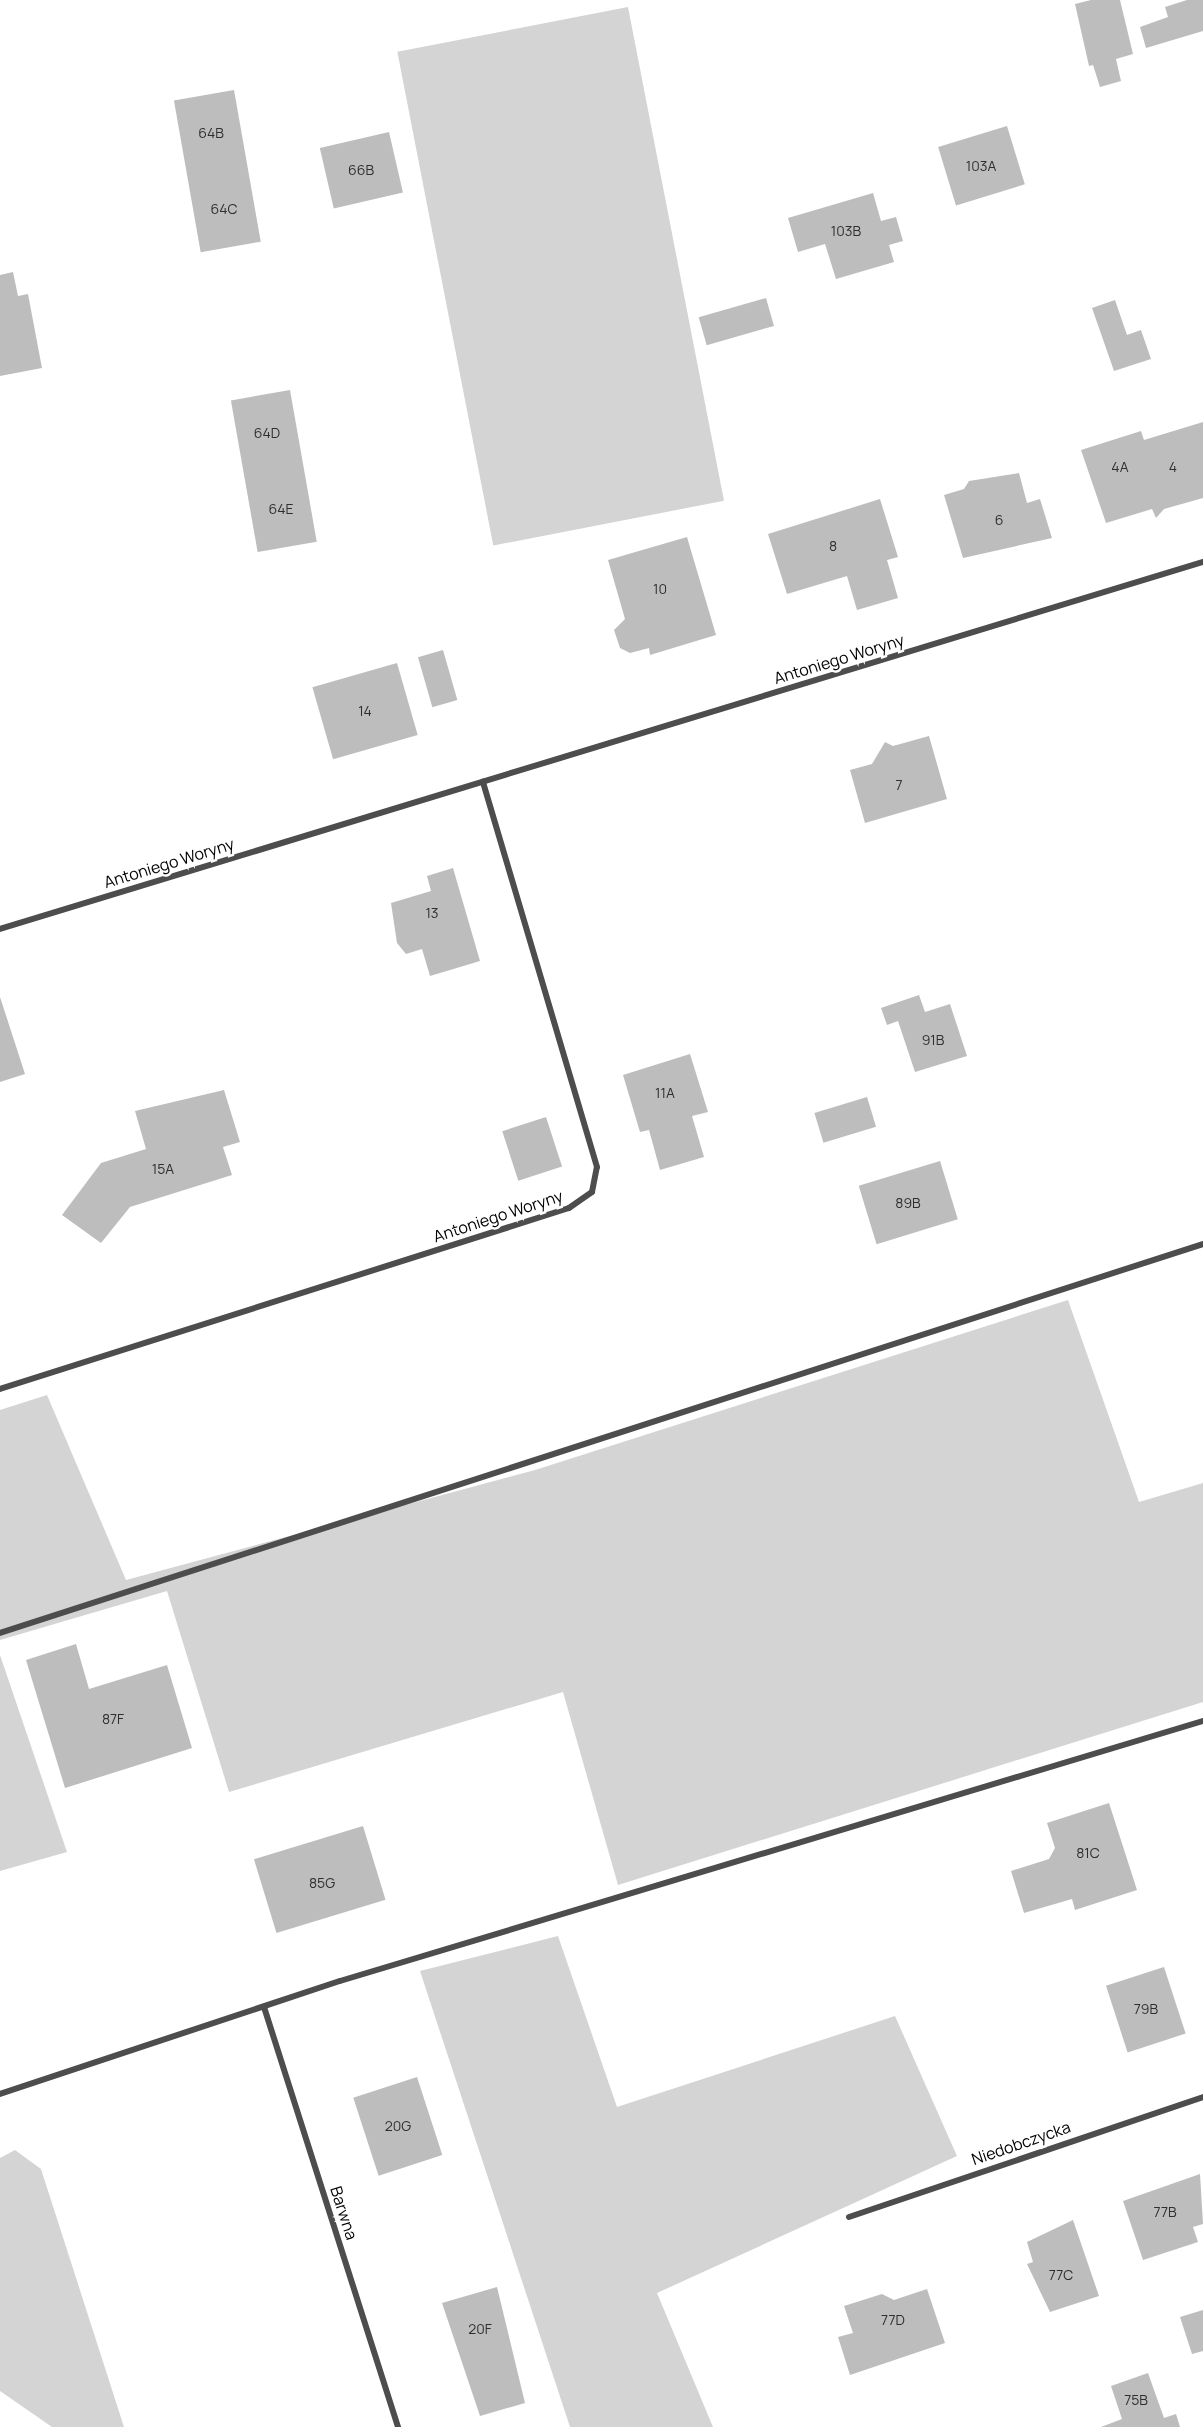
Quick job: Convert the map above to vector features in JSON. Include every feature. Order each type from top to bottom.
[{"type":"street","name":"Antoniego Woryny","points":[[0,929],[1203,562]]},
{"type":"street","name":"Antoniego Woryny","points":[[0,1389],[569,1208],[592,1192],[597,1167],[483,782]]},
{"type":"street","points":[[0,1633],[1203,1244]]},
{"type":"street","points":[[0,2094],[264,2007],[1203,1721]]},
{"type":"street","name":"Barwna","points":[[264,2007],[398,2427]]},
{"type":"street","name":"Niedobczycka","points":[[849,2217],[1203,2097]]},
{"type":"shaded area","points":[[628,7],[724,501],[493,546],[397,52]]},
{"type":"shaded area","points":[[1068,1300],[1139,1502],[1203,1483],[1203,1702],[618,1885],[563,1692],[229,1792],[167,1591],[0,1640],[0,1410],[47,1395],[126,1580],[535,1470]]},
{"type":"shaded area","points":[[0,1655],[67,1852],[0,1871]]},
{"type":"shaded area","points":[[558,1936],[617,2107],[895,2016],[957,2156],[657,2293],[713,2427],[570,2427],[420,1971]]},
{"type":"shaded area","points":[[15,2150],[41,2169],[124,2427],[52,2427],[0,2391],[0,2158]]},
{"type":"building","points":[[1091,0],[1120,0],[1133,54],[1116,59],[1121,81],[1100,87],[1093,65],[1089,66],[1075,4]]},
{"type":"building","points":[[1187,0],[1203,0],[1203,31],[1146,48],[1140,27],[1168,17],[1165,7]]},
{"type":"building","points":[[234,90],[261,242],[201,252],[174,101]]},
{"type":"building","points":[[1007,126],[1025,184],[956,205],[938,147]]},
{"type":"building","points":[[389,132],[403,192],[334,208],[320,148]]},
{"type":"building","points":[[873,193],[881,221],[896,217],[903,241],[889,245],[894,262],[836,279],[825,244],[798,252],[788,218]]},
{"type":"building","points":[[13,272],[18,296],[28,294],[42,368],[0,376],[0,275]]},
{"type":"building","points":[[766,298],[774,326],[707,345],[699,317]]},
{"type":"building","points":[[1115,300],[1127,335],[1141,330],[1151,359],[1114,371],[1092,308]]},
{"type":"building","points":[[290,390],[317,542],[258,552],[231,400]]},
{"type":"building","points":[[1203,422],[1203,498],[1164,509],[1156,518],[1152,509],[1106,523],[1081,450],[1141,431],[1144,440]]},
{"type":"building","points":[[1019,473],[1027,503],[1040,499],[1052,538],[963,558],[944,495],[964,489],[969,481]]},
{"type":"building","points":[[880,499],[898,557],[887,560],[898,598],[857,610],[847,576],[787,594],[768,534]]},
{"type":"building","points":[[687,537],[716,635],[650,655],[649,648],[630,653],[620,648],[614,630],[625,619],[608,560]]},
{"type":"building","points":[[443,650],[457,700],[432,707],[418,657]]},
{"type":"building","points":[[397,663],[418,735],[333,759],[312,687]]},
{"type":"building","points":[[929,736],[947,799],[865,823],[850,770],[872,764],[885,742],[893,746]]},
{"type":"building","points":[[453,868],[480,961],[430,976],[422,949],[406,954],[397,943],[391,903],[431,891],[427,876]]},
{"type":"building","points":[[919,995],[925,1012],[950,1004],[967,1056],[915,1072],[898,1021],[887,1025],[881,1008]]},
{"type":"building","points":[[0,997],[25,1074],[0,1082]]},
{"type":"building","points":[[690,1054],[708,1112],[692,1116],[704,1157],[660,1170],[649,1130],[640,1132],[623,1075]]},
{"type":"building","points":[[224,1090],[240,1142],[223,1147],[232,1175],[130,1207],[101,1243],[62,1215],[101,1163],[146,1149],[135,1111]]},
{"type":"building","points":[[867,1097],[876,1127],[823,1143],[814,1113]]},
{"type":"building","points":[[546,1117],[562,1166],[518,1181],[502,1131]]},
{"type":"building","points":[[940,1161],[958,1219],[877,1244],[859,1186]]},
{"type":"building","points":[[76,1644],[89,1689],[167,1665],[192,1748],[65,1788],[26,1660]]},
{"type":"building","points":[[1109,1803],[1137,1890],[1075,1910],[1072,1899],[1024,1913],[1011,1871],[1049,1859],[1055,1848],[1047,1823]]},
{"type":"building","points":[[363,1826],[386,1900],[276,1933],[254,1859]]},
{"type":"building","points":[[1164,1967],[1186,2034],[1128,2052],[1106,1986]]},
{"type":"building","points":[[417,2077],[442,2155],[379,2176],[353,2098]]},
{"type":"building","points":[[1200,2174],[1203,2224],[1193,2227],[1198,2242],[1143,2260],[1123,2201]]},
{"type":"building","points":[[1073,2220],[1099,2296],[1050,2312],[1027,2264],[1033,2262],[1027,2242]]},
{"type":"building","points":[[497,2287],[525,2403],[480,2416],[442,2303]]},
{"type":"building","points":[[927,2289],[945,2343],[850,2375],[838,2337],[853,2333],[844,2306],[882,2294],[894,2300]]},
{"type":"building","points":[[1203,2310],[1203,2351],[1192,2354],[1180,2317]]},
{"type":"building","points":[[1148,2373],[1164,2418],[1176,2414],[1180,2427],[1101,2427],[1122,2419],[1111,2386]]}]
